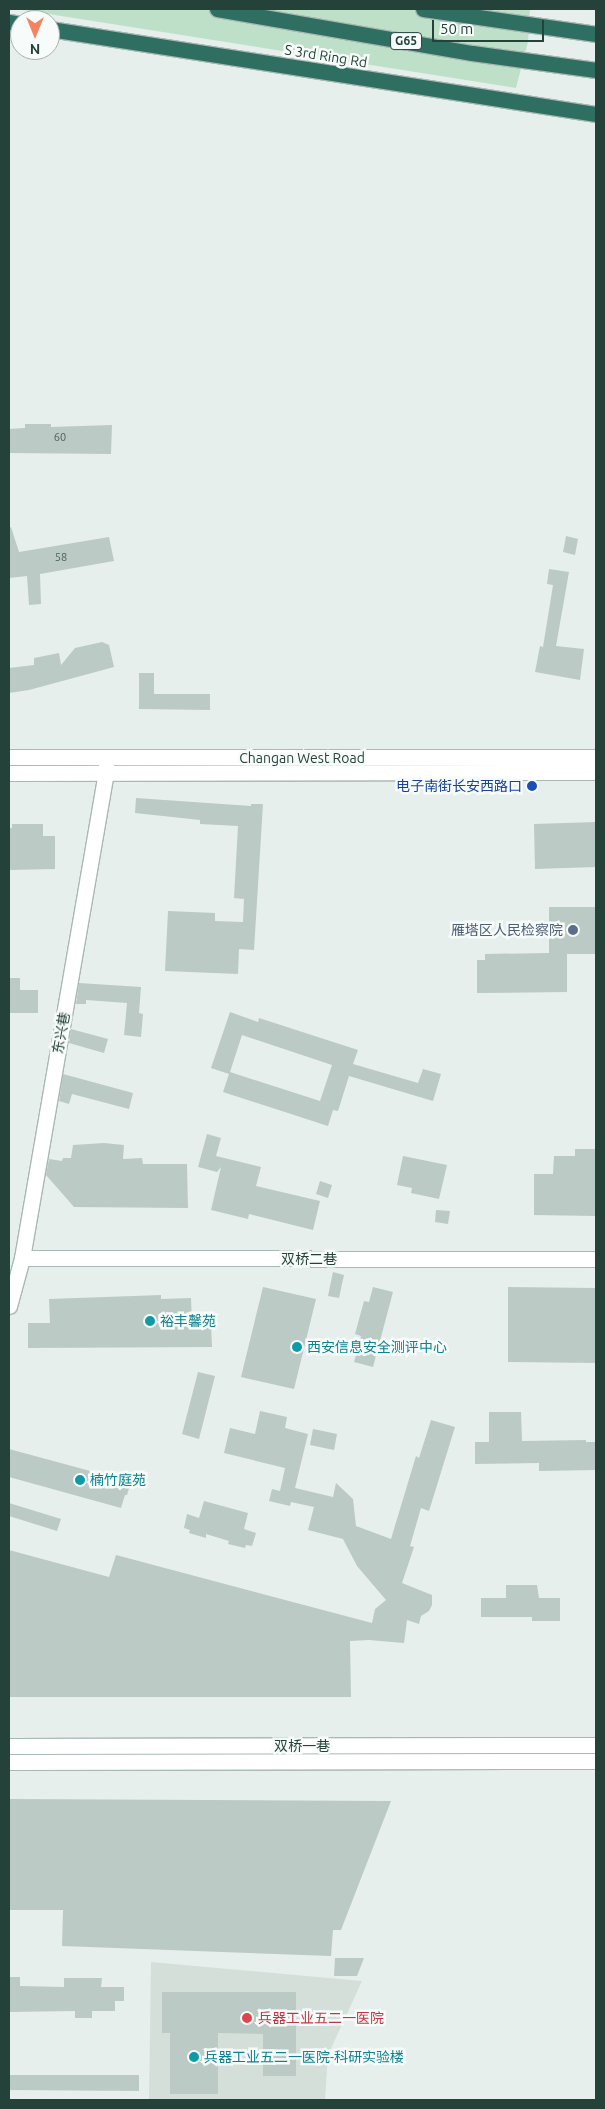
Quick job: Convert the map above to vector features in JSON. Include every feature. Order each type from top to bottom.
[{"type":"highway","name":"G65","points":[[217,9],[472,53],[596,70]]},
{"type":"highway","points":[[423,9],[596,34]]},
{"type":"highway","name":"S 3rd Ring Rd","points":[[60,31],[596,114]]},
{"type":"street","name":"Changan West Road","points":[[9,757],[106,765],[596,772]]},
{"type":"street","name":"Changan West Road","points":[[9,773],[106,765],[596,757]]},
{"type":"street","name":"东兴巷","points":[[9,1306],[22,1258],[106,765]]},
{"type":"street","name":"双桥二巷","points":[[22,1258],[596,1259]]},
{"type":"street","name":"双桥一巷","points":[[9,1746],[596,1745]]},
{"type":"street","name":"双桥一巷","points":[[9,1762],[596,1761]]},
{"type":"shaded area","name":"兵器工业五二一医院","points":[[151,1962],[362,1981],[328,2055],[325,2100],[149,2100]]},
{"type":"green space","points":[[17,9],[530,9],[528,42],[516,88],[60,16],[60,10]]},
{"type":"building","points":[[25,424],[51,424],[51,427],[112,425],[111,454],[9,453],[9,429],[25,428]]},
{"type":"building","points":[[11,527],[19,552],[109,537],[114,561],[40,574],[41,604],[29,605],[27,576],[9,578],[9,528]]},
{"type":"building","points":[[566,536],[578,539],[575,555],[563,552]]},
{"type":"building","points":[[549,569],[569,572],[556,646],[584,649],[580,680],[535,672],[540,646],[543,647],[553,585],[547,584]]},
{"type":"building","points":[[102,642],[109,645],[114,667],[29,690],[9,693],[9,668],[34,665],[34,658],[59,653],[61,665],[75,648]]},
{"type":"building","points":[[139,673],[154,673],[154,694],[210,694],[210,710],[139,709]]},
{"type":"building","points":[[136,798],[251,806],[251,804],[263,804],[254,950],[239,949],[238,974],[165,971],[168,911],[215,913],[215,921],[243,922],[244,899],[234,898],[238,826],[200,824],[200,820],[135,813]]},
{"type":"building","points":[[596,822],[596,867],[535,869],[534,824]]},
{"type":"building","points":[[12,824],[43,824],[43,836],[55,836],[55,869],[9,870],[9,828],[12,828]]},
{"type":"building","points":[[549,907],[596,907],[596,954],[567,954],[567,992],[477,993],[477,960],[485,960],[485,954],[549,953]]},
{"type":"building","points":[[9,978],[20,978],[20,990],[38,990],[38,1013],[9,1013]]},
{"type":"building","points":[[79,983],[141,987],[139,1013],[143,1014],[141,1037],[124,1035],[127,1003],[86,1000],[86,1004],[76,1004]]},
{"type":"building","points":[[230,1012],[258,1022],[259,1018],[358,1050],[353,1064],[418,1083],[423,1069],[441,1074],[433,1101],[349,1076],[338,1111],[333,1110],[328,1126],[223,1092],[229,1074],[211,1068]],"holes":[[[242,1035],[332,1065],[320,1101],[230,1072]]]},
{"type":"building","points":[[71,1029],[108,1039],[104,1053],[69,1043]]},
{"type":"building","points":[[63,1074],[133,1093],[129,1109],[72,1094],[69,1104],[59,1101]]},
{"type":"building","points":[[207,1134],[221,1138],[216,1156],[261,1167],[256,1186],[320,1201],[313,1230],[249,1214],[248,1219],[211,1210],[221,1167],[217,1172],[198,1167]]},
{"type":"building","points":[[104,1143],[124,1145],[123,1159],[142,1158],[143,1164],[187,1164],[188,1208],[74,1207],[46,1175],[49,1159],[62,1161],[63,1158],[71,1158],[73,1145]]},
{"type":"building","points":[[575,1149],[596,1149],[596,1216],[534,1215],[534,1174],[553,1174],[554,1156],[575,1156]]},
{"type":"building","points":[[403,1156],[447,1165],[439,1199],[411,1193],[412,1188],[397,1185]]},
{"type":"building","points":[[320,1181],[332,1185],[328,1198],[316,1194]]},
{"type":"building","points":[[436,1210],[450,1211],[448,1224],[435,1222]]},
{"type":"building","points":[[333,1272],[344,1275],[339,1298],[328,1296]]},
{"type":"building","name":"西安信息安全测评中心","points":[[263,1287],[316,1299],[294,1389],[241,1377]]},
{"type":"building","points":[[373,1287],[393,1292],[373,1367],[354,1362],[361,1336],[355,1334],[364,1301],[369,1302]]},
{"type":"building","points":[[508,1287],[596,1288],[596,1363],[508,1362]]},
{"type":"building","name":"裕丰馨苑","points":[[161,1295],[161,1299],[191,1298],[192,1324],[211,1324],[212,1347],[28,1348],[28,1323],[50,1323],[49,1299]]},
{"type":"building","points":[[198,1372],[215,1376],[199,1439],[182,1434]]},
{"type":"building","points":[[260,1411],[287,1417],[285,1428],[308,1434],[295,1488],[333,1497],[336,1483],[353,1499],[356,1526],[391,1539],[416,1456],[419,1458],[431,1420],[455,1427],[429,1511],[421,1508],[410,1546],[414,1547],[402,1583],[432,1595],[432,1605],[429,1611],[421,1616],[419,1624],[407,1620],[404,1643],[369,1640],[350,1641],[351,1697],[9,1697],[9,1550],[109,1577],[116,1555],[372,1623],[375,1609],[386,1600],[357,1566],[343,1539],[308,1530],[314,1507],[291,1502],[290,1506],[269,1501],[272,1489],[280,1491],[285,1468],[224,1453],[230,1428],[255,1434]]},
{"type":"building","points":[[489,1412],[521,1412],[522,1441],[586,1440],[586,1442],[596,1442],[596,1470],[539,1471],[539,1463],[475,1464],[475,1442],[489,1442]]},
{"type":"building","points":[[313,1429],[337,1434],[334,1450],[310,1445]]},
{"type":"building","name":"楠竹庭苑","points":[[9,1449],[131,1482],[127,1495],[125,1495],[121,1508],[9,1477]]},
{"type":"building","points":[[204,1501],[248,1513],[244,1529],[256,1533],[252,1546],[246,1545],[245,1548],[228,1544],[229,1541],[206,1534],[206,1538],[189,1533],[190,1530],[184,1528],[187,1514],[199,1518]]},
{"type":"building","points":[[9,1503],[61,1519],[57,1531],[9,1516]]},
{"type":"building","points":[[506,1585],[537,1585],[539,1598],[560,1598],[560,1621],[532,1621],[532,1617],[481,1617],[481,1598],[506,1598]]},
{"type":"building","points":[[9,1799],[391,1801],[341,1930],[333,1930],[331,1956],[62,1946],[63,1910],[9,1910]]},
{"type":"building","points":[[335,1958],[364,1958],[357,1976],[334,1976]]},
{"type":"building","points":[[9,1977],[20,1977],[20,1986],[64,1987],[64,1978],[102,1978],[101,1987],[124,1987],[124,2001],[115,2001],[115,2011],[92,2011],[92,2018],[75,2018],[75,2011],[9,2012]]},
{"type":"building","name":"兵器工业五二一医院-科研实验楼","points":[[162,1992],[296,1992],[296,2076],[263,2076],[263,2034],[218,2033],[218,2094],[170,2094],[170,2033],[162,2033]]},
{"type":"building","points":[[9,2075],[139,2075],[139,2091],[9,2090]]},
{"type":"place","name":"电子南街长安西路口","points":[[532,786]]},
{"type":"place","name":"雁塔区人民检察院","points":[[573,930]]},
{"type":"place","name":"裕丰馨苑","points":[[150,1321]]},
{"type":"place","name":"西安信息安全测评中心","points":[[297,1347]]},
{"type":"place","name":"楠竹庭苑","points":[[80,1480]]},
{"type":"place","name":"兵器工业五二一医院","points":[[247,2018]]},
{"type":"place","name":"兵器工业五二一医院-科研实验楼","points":[[194,2057]]}]
